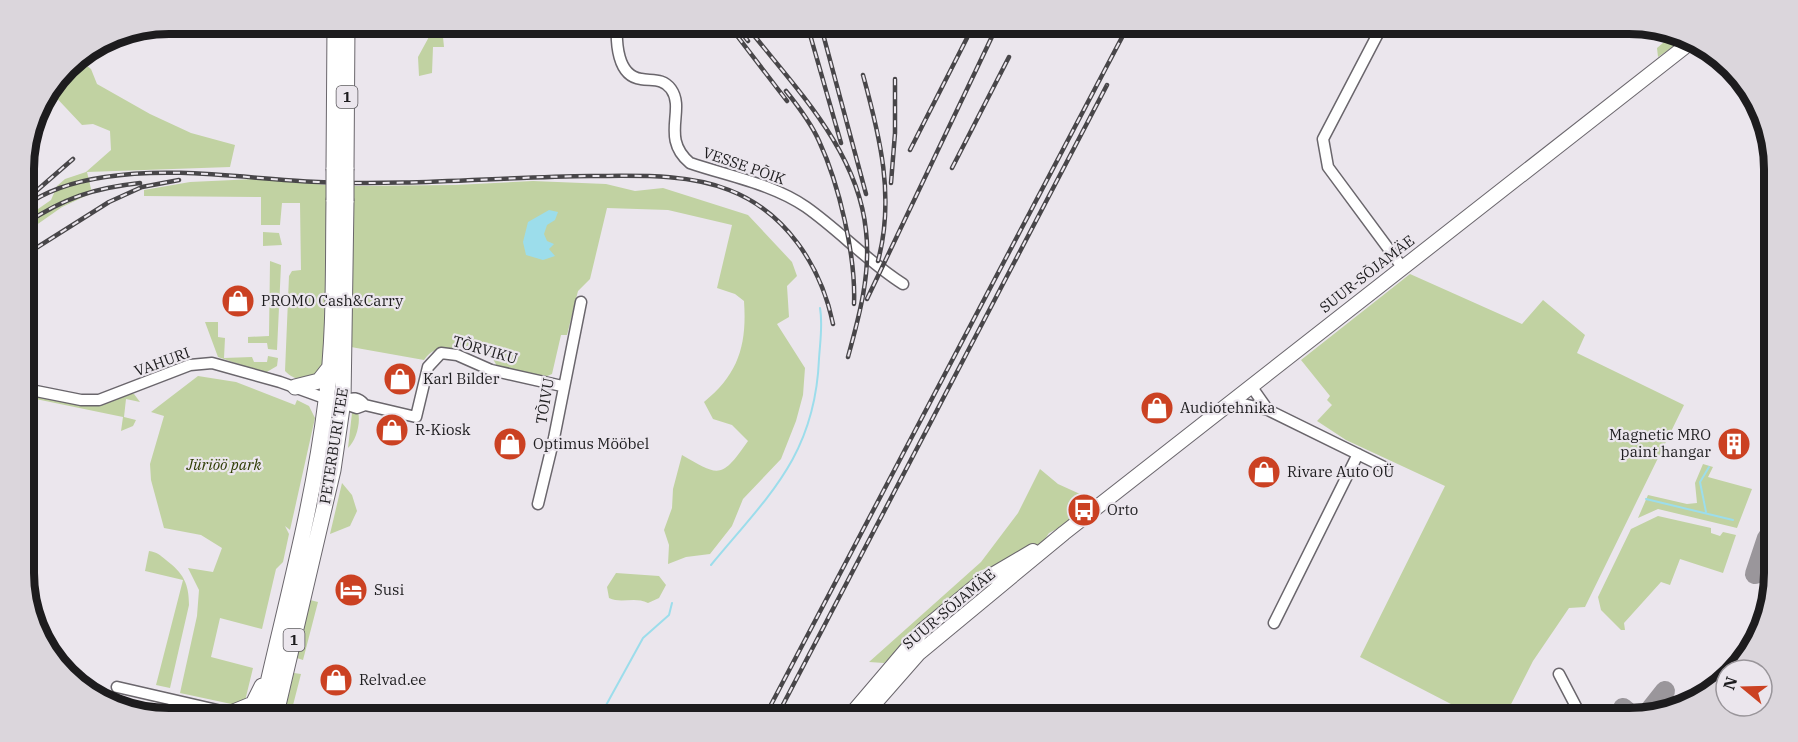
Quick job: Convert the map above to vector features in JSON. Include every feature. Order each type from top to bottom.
[{"type":"highway","name":"PETERBURI TEE","points":[[277,708],[333,470],[344,401],[340,169],[334,35]]},
{"type":"highway","name":"PETERBURI TEE","points":[[340,169],[346,35]]},
{"type":"highway","name":"PETERBURI TEE","points":[[262,708],[316,467],[327,399],[340,200]]},
{"type":"highway","points":[[295,387],[319,381],[330,367]]},
{"type":"highway","points":[[246,708],[258,698],[275,653]]},
{"type":"main road","name":"SUUR-SÕJAMÄE","points":[[871,708],[919,653],[1064,533],[1685,47]]},
{"type":"main road","name":"SUUR-SÕJAMÄE","points":[[857,708],[923,630],[992,575],[1064,533]]},
{"type":"main road","points":[[992,575],[1001,586]]},
{"type":"street","points":[[1378,34],[1323,139],[1328,166],[1402,267]]},
{"type":"street","name":"VESSE PÕIK","points":[[616,35],[620,60],[627,73],[638,79],[659,80],[670,88],[674,97],[675,143],[680,155],[690,163],[782,194],[805,206],[880,270],[903,284]]},
{"type":"street","name":"TÕIVU","points":[[538,504],[554,438],[562,386],[580,302]]},
{"type":"street","name":"TÕRVIKU","points":[[434,357],[441,353],[457,355],[476,366],[562,386]]},
{"type":"street","name":"VAHURI","points":[[34,391],[81,400],[99,400],[190,365],[205,363],[226,366],[327,399],[344,401],[357,408],[365,405],[416,417],[428,367],[434,357]]},
{"type":"street","points":[[1251,386],[1268,410]]},
{"type":"street","points":[[1232,401],[1268,410],[1384,467]]},
{"type":"street","points":[[1274,622],[1358,454]]},
{"type":"street","points":[[1559,674],[1576,707]]},
{"type":"street","points":[[117,687],[209,708]]},
{"type":"green space","points":[[430,35],[443,37],[444,47],[433,47],[432,73],[419,76],[418,57]]},
{"type":"green space","points":[[1666,40],[1677,44],[1658,57],[1657,48]]},
{"type":"green space","points":[[85,64],[91,69],[97,84],[150,114],[191,133],[235,145],[230,167],[87,172],[92,193],[62,207],[35,226],[35,211],[51,200],[57,186],[65,179],[86,172],[111,150],[110,131],[93,124],[82,125],[55,97],[68,80]]},
{"type":"green space","points":[[255,179],[327,185],[324,360],[316,376],[299,379],[285,371],[289,276],[292,271],[301,270],[300,203],[282,203],[280,225],[261,225],[261,197],[144,196],[144,190],[190,182]]},
{"type":"green space","points":[[533,181],[606,184],[635,191],[663,188],[748,215],[792,262],[797,276],[787,286],[789,317],[777,324],[805,368],[803,395],[796,421],[781,459],[743,499],[732,526],[710,554],[686,557],[668,564],[669,545],[664,530],[672,508],[673,489],[682,455],[704,467],[719,470],[732,463],[748,441],[732,425],[713,419],[704,402],[733,369],[742,344],[744,301],[735,294],[717,288],[732,225],[668,210],[607,208],[590,279],[578,291],[567,335],[561,335],[552,374],[545,377],[497,366],[485,345],[475,344],[455,349],[436,350],[424,360],[351,347],[353,186],[455,185]]},
{"type":"green space","points":[[263,232],[279,233],[282,245],[263,246]]},
{"type":"green space","points":[[270,261],[281,265],[277,350],[268,349],[267,343],[248,343],[248,337],[269,336]]},
{"type":"green space","points":[[1410,274],[1522,324],[1543,300],[1585,335],[1577,353],[1684,405],[1585,607],[1569,608],[1533,661],[1510,707],[1457,707],[1360,657],[1445,486],[1346,440],[1317,421],[1332,405],[1327,400],[1330,396],[1301,360]]},
{"type":"green space","points":[[205,322],[218,322],[218,337],[225,338],[224,358],[252,357],[254,362],[267,362],[268,356],[278,358],[277,366],[265,373],[218,357]]},
{"type":"green space","name":"Jüriöö park","points":[[198,376],[236,382],[295,405],[297,400],[309,406],[315,418],[290,530],[285,526],[289,534],[283,562],[276,569],[262,629],[220,618],[211,657],[253,668],[245,701],[236,705],[180,693],[197,616],[199,590],[188,568],[213,572],[222,548],[201,535],[164,528],[151,480],[150,464],[164,416],[151,412]]},
{"type":"green space","points":[[128,393],[134,394],[140,402],[126,399],[124,417],[136,420],[133,426],[121,431],[123,417],[34,399],[34,396],[86,405],[97,405]]},
{"type":"green space","points":[[354,410],[359,416],[358,426],[348,448],[352,413]]},
{"type":"green space","points":[[1703,464],[1713,467],[1708,477],[1752,489],[1737,528],[1658,509],[1638,518],[1648,495],[1687,504],[1697,503],[1695,483]]},
{"type":"green space","points":[[1040,469],[1058,484],[1091,499],[1090,504],[1070,522],[1049,533],[1043,542],[1009,561],[979,571],[970,584],[884,663],[869,662],[981,562],[1018,513]]},
{"type":"green space","points":[[342,483],[352,495],[357,511],[350,526],[330,534]]},
{"type":"green space","points":[[1658,516],[1711,528],[1711,533],[1720,536],[1723,532],[1736,535],[1723,573],[1680,559],[1670,585],[1661,582],[1624,623],[1625,630],[1621,630],[1601,610],[1598,597],[1631,529]]},
{"type":"green space","points":[[149,551],[160,555],[177,569],[184,579],[188,591],[189,605],[170,688],[156,685],[183,580],[145,571]]},
{"type":"green space","points":[[616,573],[659,576],[666,585],[659,598],[648,603],[638,600],[614,600],[609,598],[607,587]]},
{"type":"green space","points":[[310,600],[318,602],[303,660],[297,658]]},
{"type":"green space","points":[[294,673],[301,674],[292,708],[286,708]]},
{"type":"water","points":[[549,210],[558,212],[555,220],[547,225],[544,234],[547,241],[554,244],[549,249],[555,256],[543,260],[526,255],[523,242],[528,222]]},
{"type":"waterway","points":[[711,565],[770,494],[798,448],[809,422],[816,393],[821,334],[820,308]]},
{"type":"waterway","points":[[1706,512],[1700,482],[1709,467]]},
{"type":"waterway","points":[[1646,499],[1733,520]]},
{"type":"waterway","points":[[605,708],[643,638],[669,615],[672,603]]},
{"type":"taxiway","points":[[1755,574],[1764,547]]},
{"type":"taxiway","points":[[1654,705],[1665,691]]},
{"type":"railway","points":[[867,299],[993,34]]},
{"type":"railway","points":[[769,708],[1124,34]]},
{"type":"railway","points":[[743,35],[748,41]]},
{"type":"railway","points":[[754,35],[802,95],[837,146],[860,201],[866,231],[867,263],[860,311],[848,357]]},
{"type":"railway","points":[[823,35],[866,194]]},
{"type":"railway","points":[[738,37],[787,101]]},
{"type":"railway","points":[[811,38],[841,143]]},
{"type":"railway","points":[[910,150],[967,38]]},
{"type":"railway","points":[[952,168],[1009,57]]},
{"type":"railway","points":[[863,75],[880,144],[885,190],[883,237],[878,261]]},
{"type":"railway","points":[[891,183],[895,133],[895,79]]},
{"type":"railway","points":[[781,708],[1107,85]]},
{"type":"railway","points":[[786,91],[816,134],[833,178],[849,243],[854,304]]},
{"type":"railway","points":[[35,192],[73,159]]},
{"type":"railway","points":[[35,200],[63,187],[84,181],[131,174],[158,173],[352,183],[590,176],[678,178],[729,190],[768,212],[784,227],[810,262],[820,282],[833,324]]},
{"type":"railway","points":[[35,249],[109,202],[142,187],[179,180]]},
{"type":"railway","points":[[35,218],[66,201],[94,191],[140,183]]},
{"type":"place","name":"PROMO Cash&Carry","points":[[238,301]]},
{"type":"place","name":"Karl Bilder","points":[[400,379]]},
{"type":"place","name":"Audiotehnika","points":[[1157,408]]},
{"type":"place","name":"R-Kiosk","points":[[392,430]]},
{"type":"place","name":"Optimus Mööbel","points":[[510,444]]},
{"type":"place","name":"Magnetic MRO paint hangar","points":[[1734,444]]},
{"type":"place","name":"Rivare Auto OÜ","points":[[1264,472]]},
{"type":"place","name":"Orto","points":[[1084,510]]},
{"type":"place","name":"Susi","points":[[351,590]]},
{"type":"place","name":"Relvad.ee","points":[[336,680]]}]
